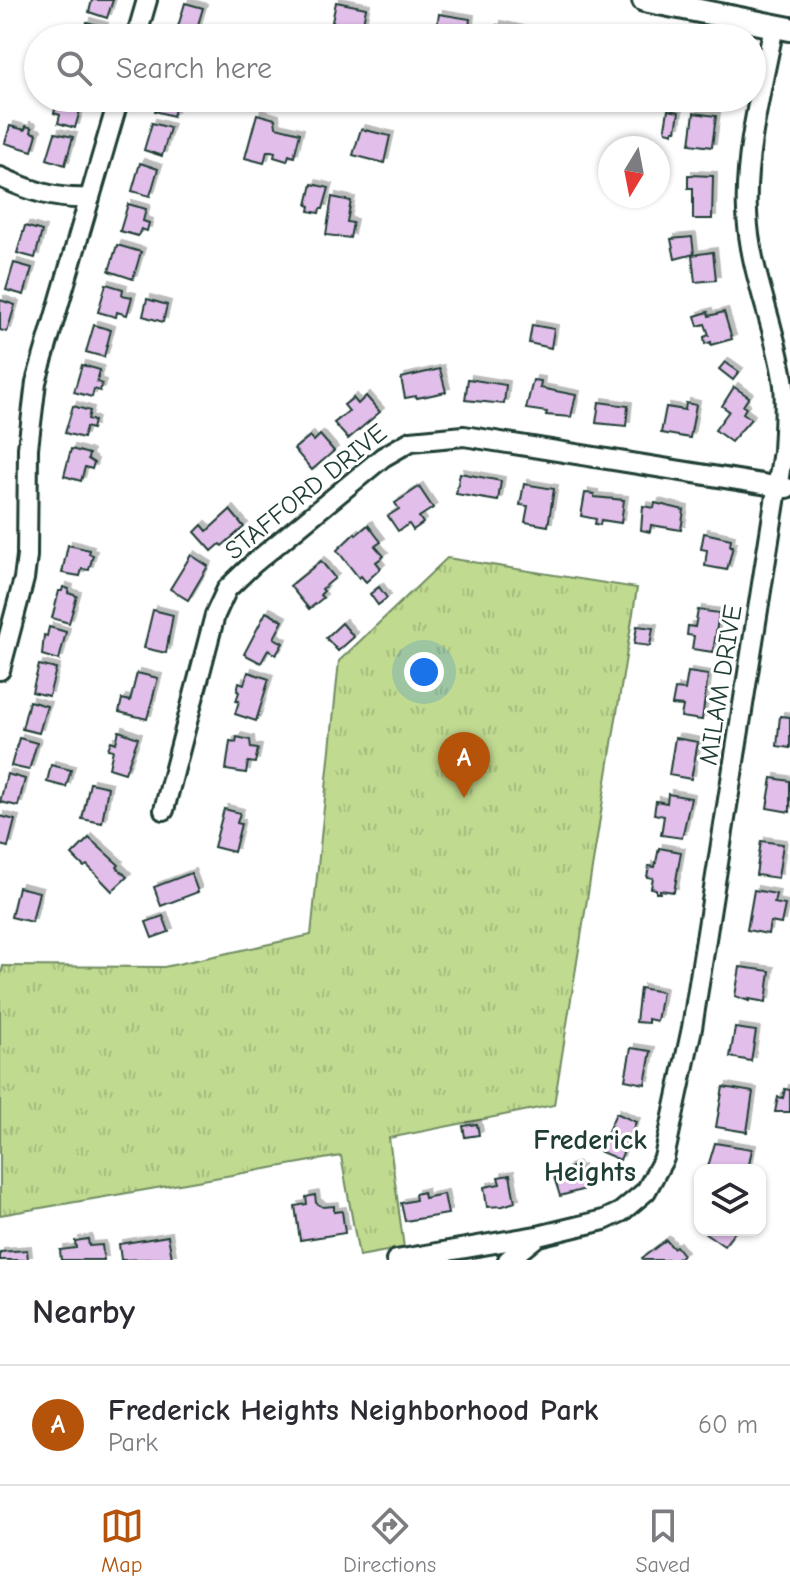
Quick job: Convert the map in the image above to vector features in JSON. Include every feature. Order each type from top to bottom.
[{"type":"main road","points":[[644,0],[782,27]]},
{"type":"street","points":[[140,24],[147,0]]},
{"type":"street","name":"MILAM DRIVE","points":[[766,85],[782,27]]},
{"type":"street","points":[[0,670],[27,556],[28,448],[36,382],[115,112]]},
{"type":"street","name":"MILAM DRIVE","points":[[508,1260],[538,1236],[604,1220],[621,1212],[646,1191],[664,1158],[692,1028],[784,488],[783,384],[751,246],[747,212],[748,179],[758,112]]},
{"type":"street","points":[[0,177],[55,198],[90,198]]},
{"type":"street","name":"STAFFORD DRIVE","points":[[164,810],[215,615],[227,589],[362,473],[411,441],[438,436],[464,436],[784,488]]},
{"type":"street","points":[[396,1260],[538,1236]]},
{"type":"green space","points":[[447,558],[637,588],[554,1105],[389,1138],[404,1248],[359,1256],[341,1156],[0,1215],[0,978],[3,966],[164,967],[311,935],[339,661]]},
{"type":"building","points":[[92,0],[113,0],[107,18],[89,12]]},
{"type":"building","points":[[336,2],[366,8],[363,24],[332,22]]},
{"type":"building","points":[[185,3],[203,8],[198,24],[179,24]]},
{"type":"building","points":[[439,14],[470,19],[469,24],[437,24]]},
{"type":"building","points":[[80,112],[75,128],[58,123],[60,115],[54,113]]},
{"type":"building","points":[[668,112],[679,112],[676,130],[673,133],[665,128]]},
{"type":"building","points":[[694,113],[716,116],[712,147],[690,144]]},
{"type":"building","points":[[257,114],[275,119],[276,127],[300,133],[294,157],[289,155],[287,161],[274,157],[275,152],[267,151],[264,163],[245,158]]},
{"type":"building","points":[[152,123],[170,128],[162,156],[144,150]]},
{"type":"building","points":[[10,126],[25,130],[26,126],[32,128],[31,132],[37,134],[32,151],[5,143]]},
{"type":"building","points":[[361,129],[390,136],[384,163],[353,155]]},
{"type":"building","points":[[55,133],[73,137],[65,165],[47,159]]},
{"type":"building","points":[[140,163],[158,169],[150,196],[132,191]]},
{"type":"building","points":[[688,175],[713,176],[712,219],[693,219],[693,188],[688,188]]},
{"type":"building","points":[[312,184],[329,188],[319,213],[309,211],[310,206],[307,205]]},
{"type":"building","points":[[332,197],[351,201],[347,222],[353,223],[350,238],[326,235]]},
{"type":"building","points":[[128,204],[146,209],[143,221],[149,223],[147,231],[141,229],[138,236],[120,231]]},
{"type":"building","points":[[25,226],[42,231],[35,258],[17,253]]},
{"type":"building","points":[[692,237],[694,254],[675,259],[671,239]]},
{"type":"building","points":[[117,245],[141,252],[133,279],[109,271]]},
{"type":"building","points":[[713,252],[716,280],[695,282],[692,255]]},
{"type":"building","points":[[14,263],[32,268],[24,295],[6,290]]},
{"type":"building","points":[[106,284],[123,289],[122,295],[132,297],[127,315],[117,312],[116,317],[98,312]]},
{"type":"building","points":[[147,299],[167,305],[163,322],[143,316]]},
{"type":"building","points":[[0,300],[15,305],[7,332],[0,330]]},
{"type":"building","points":[[708,312],[709,316],[724,312],[732,339],[705,344],[704,337],[709,335],[705,324],[698,326],[695,316]]},
{"type":"building","points":[[94,325],[111,330],[104,357],[86,352]]},
{"type":"building","points":[[532,325],[554,329],[551,348],[529,343]]},
{"type":"building","points":[[725,362],[739,372],[733,380],[719,369]]},
{"type":"building","points":[[82,365],[100,370],[97,382],[102,384],[100,391],[94,389],[92,397],[74,392]]},
{"type":"building","points":[[440,369],[446,392],[405,398],[401,378]]},
{"type":"building","points":[[468,379],[506,385],[504,404],[465,400]]},
{"type":"building","points":[[533,380],[541,381],[540,388],[576,395],[571,417],[546,415],[547,412],[526,409]]},
{"type":"building","points":[[734,387],[749,397],[743,406],[746,408],[743,413],[751,419],[731,442],[715,430],[729,411],[722,406]]},
{"type":"building","points":[[366,396],[380,412],[348,439],[334,423],[349,411],[344,405],[353,398],[358,404]]},
{"type":"building","points":[[599,402],[628,406],[626,426],[596,423]]},
{"type":"building","points":[[686,403],[696,405],[690,438],[661,433],[666,407],[685,410]]},
{"type":"building","points":[[73,406],[90,411],[88,419],[94,421],[92,429],[86,427],[83,438],[65,433]]},
{"type":"building","points":[[320,435],[334,451],[312,470],[294,449],[310,436],[314,441]]},
{"type":"building","points":[[71,449],[89,454],[88,459],[94,463],[92,469],[85,467],[81,481],[64,476]]},
{"type":"building","points":[[460,473],[501,481],[498,501],[456,494]]},
{"type":"building","points":[[524,484],[554,489],[548,526],[525,522],[528,506],[520,505]]},
{"type":"building","points":[[419,487],[433,508],[419,517],[423,523],[413,530],[409,524],[398,531],[388,516],[399,509],[395,503]]},
{"type":"building","points":[[585,493],[624,500],[621,523],[601,520],[600,525],[595,524],[596,519],[581,516]]},
{"type":"building","points":[[655,503],[684,510],[681,530],[651,525],[650,532],[641,530],[643,506],[654,508]]},
{"type":"building","points":[[230,510],[244,527],[212,551],[195,532],[202,525],[207,531]]},
{"type":"building","points":[[368,525],[381,542],[375,546],[384,556],[376,562],[381,568],[366,582],[361,576],[359,578],[337,550]]},
{"type":"building","points":[[704,533],[731,539],[730,546],[733,546],[727,570],[705,566],[707,550],[701,549]]},
{"type":"building","points":[[68,545],[90,550],[89,554],[93,555],[89,570],[82,569],[80,576],[62,573]]},
{"type":"building","points":[[191,555],[208,566],[188,600],[170,589]]},
{"type":"building","points":[[321,561],[335,578],[322,589],[324,591],[320,595],[323,598],[309,609],[290,586]]},
{"type":"building","points":[[63,587],[77,596],[69,623],[52,618],[59,591]]},
{"type":"building","points":[[379,587],[387,598],[378,605],[370,594]]},
{"type":"building","points":[[153,610],[173,615],[166,653],[144,648]]},
{"type":"building","points":[[698,610],[719,613],[713,652],[692,649],[694,636],[687,635],[688,626],[695,627]]},
{"type":"building","points":[[266,612],[283,621],[274,638],[283,643],[276,655],[268,650],[261,663],[244,654]]},
{"type":"building","points":[[342,623],[354,637],[338,651],[326,638]]},
{"type":"building","points":[[637,626],[653,628],[650,646],[634,644]]},
{"type":"building","points":[[49,627],[66,632],[59,660],[42,655],[44,635],[47,636]]},
{"type":"building","points":[[39,665],[56,669],[49,696],[32,692]]},
{"type":"building","points":[[248,672],[269,679],[256,721],[235,714],[239,682],[244,684]]},
{"type":"building","points":[[688,672],[708,675],[702,720],[681,717],[683,706],[672,705],[675,689],[685,690]]},
{"type":"building","points":[[137,673],[158,678],[147,719],[119,712],[122,699],[130,701]]},
{"type":"building","points":[[29,701],[47,706],[39,733],[22,729]]},
{"type":"building","points":[[780,716],[790,717],[790,748],[777,746]]},
{"type":"building","points":[[119,731],[138,738],[125,773],[109,768],[113,750],[108,749],[111,741],[116,743]]},
{"type":"building","points":[[237,737],[250,740],[251,748],[258,749],[255,763],[248,762],[246,773],[226,770],[230,741],[236,742]]},
{"type":"building","points":[[19,738],[37,743],[29,770],[11,766]]},
{"type":"building","points":[[675,738],[698,742],[691,779],[669,775]]},
{"type":"building","points":[[51,765],[71,770],[66,787],[47,782]]},
{"type":"building","points":[[7,774],[25,779],[18,806],[0,802]]},
{"type":"building","points":[[772,778],[790,781],[790,812],[767,808]]},
{"type":"building","points":[[90,783],[108,787],[102,823],[82,819]]},
{"type":"building","points":[[668,794],[691,798],[682,838],[661,835],[664,816],[654,814],[656,801],[667,803]]},
{"type":"building","points":[[224,809],[240,813],[237,823],[241,824],[234,852],[214,847]]},
{"type":"building","points":[[0,816],[15,820],[8,847],[0,845]]},
{"type":"building","points":[[89,838],[119,865],[117,867],[127,877],[112,891],[87,865],[84,867],[72,855]]},
{"type":"building","points":[[761,841],[783,844],[778,878],[756,875]]},
{"type":"building","points":[[659,848],[681,852],[674,892],[660,890],[656,893],[656,889],[651,888],[653,878],[647,877],[649,866],[655,867]]},
{"type":"building","points":[[191,873],[198,892],[161,906],[154,887]]},
{"type":"building","points":[[18,887],[39,892],[32,922],[11,917]]},
{"type":"building","points":[[754,890],[776,894],[774,903],[785,905],[781,924],[770,922],[768,934],[747,930]]},
{"type":"building","points":[[163,916],[169,932],[152,938],[146,922]]},
{"type":"building","points":[[740,967],[770,971],[766,1002],[735,996]]},
{"type":"building","points":[[640,988],[662,992],[657,1021],[648,1019],[648,1023],[636,1022]]},
{"type":"building","points":[[735,1028],[756,1031],[751,1061],[730,1057]]},
{"type":"building","points":[[631,1048],[651,1051],[645,1084],[625,1080]]},
{"type":"building","points":[[723,1087],[753,1092],[747,1132],[716,1127]]},
{"type":"building","points":[[785,1089],[790,1090],[790,1112],[775,1112],[778,1097],[783,1098]]},
{"type":"building","points":[[616,1113],[636,1122],[620,1160],[599,1151]]},
{"type":"building","points":[[477,1124],[479,1135],[465,1137],[463,1126]]},
{"type":"building","points":[[715,1143],[752,1149],[749,1164],[709,1164]]},
{"type":"building","points":[[575,1166],[576,1170],[579,1169],[585,1189],[560,1196],[554,1177],[567,1173],[566,1169]]},
{"type":"building","points":[[510,1175],[515,1202],[487,1207],[484,1187],[500,1184],[498,1177]]},
{"type":"building","points":[[423,1192],[424,1198],[444,1194],[448,1214],[405,1221],[401,1203],[416,1200],[415,1194]]},
{"type":"building","points":[[315,1195],[316,1203],[323,1207],[334,1206],[334,1212],[342,1211],[345,1233],[300,1240],[295,1206],[307,1204],[306,1197]]},
{"type":"building","points":[[168,1236],[172,1258],[121,1260],[119,1244]]},
{"type":"building","points":[[710,1236],[732,1236],[724,1246]]},
{"type":"building","points":[[88,1239],[89,1246],[102,1245],[104,1260],[61,1260],[60,1250],[76,1248],[75,1241]]},
{"type":"building","points":[[666,1240],[683,1255],[675,1260],[643,1260],[642,1258]]},
{"type":"building","points":[[27,1250],[28,1260],[0,1260],[0,1252]]},
{"type":"place","name":"Frederick Heights Neighborhood Park","points":[[464,798]]},
{"type":"district","name":"Frederick Heights","points":[[590,1156]]}]
